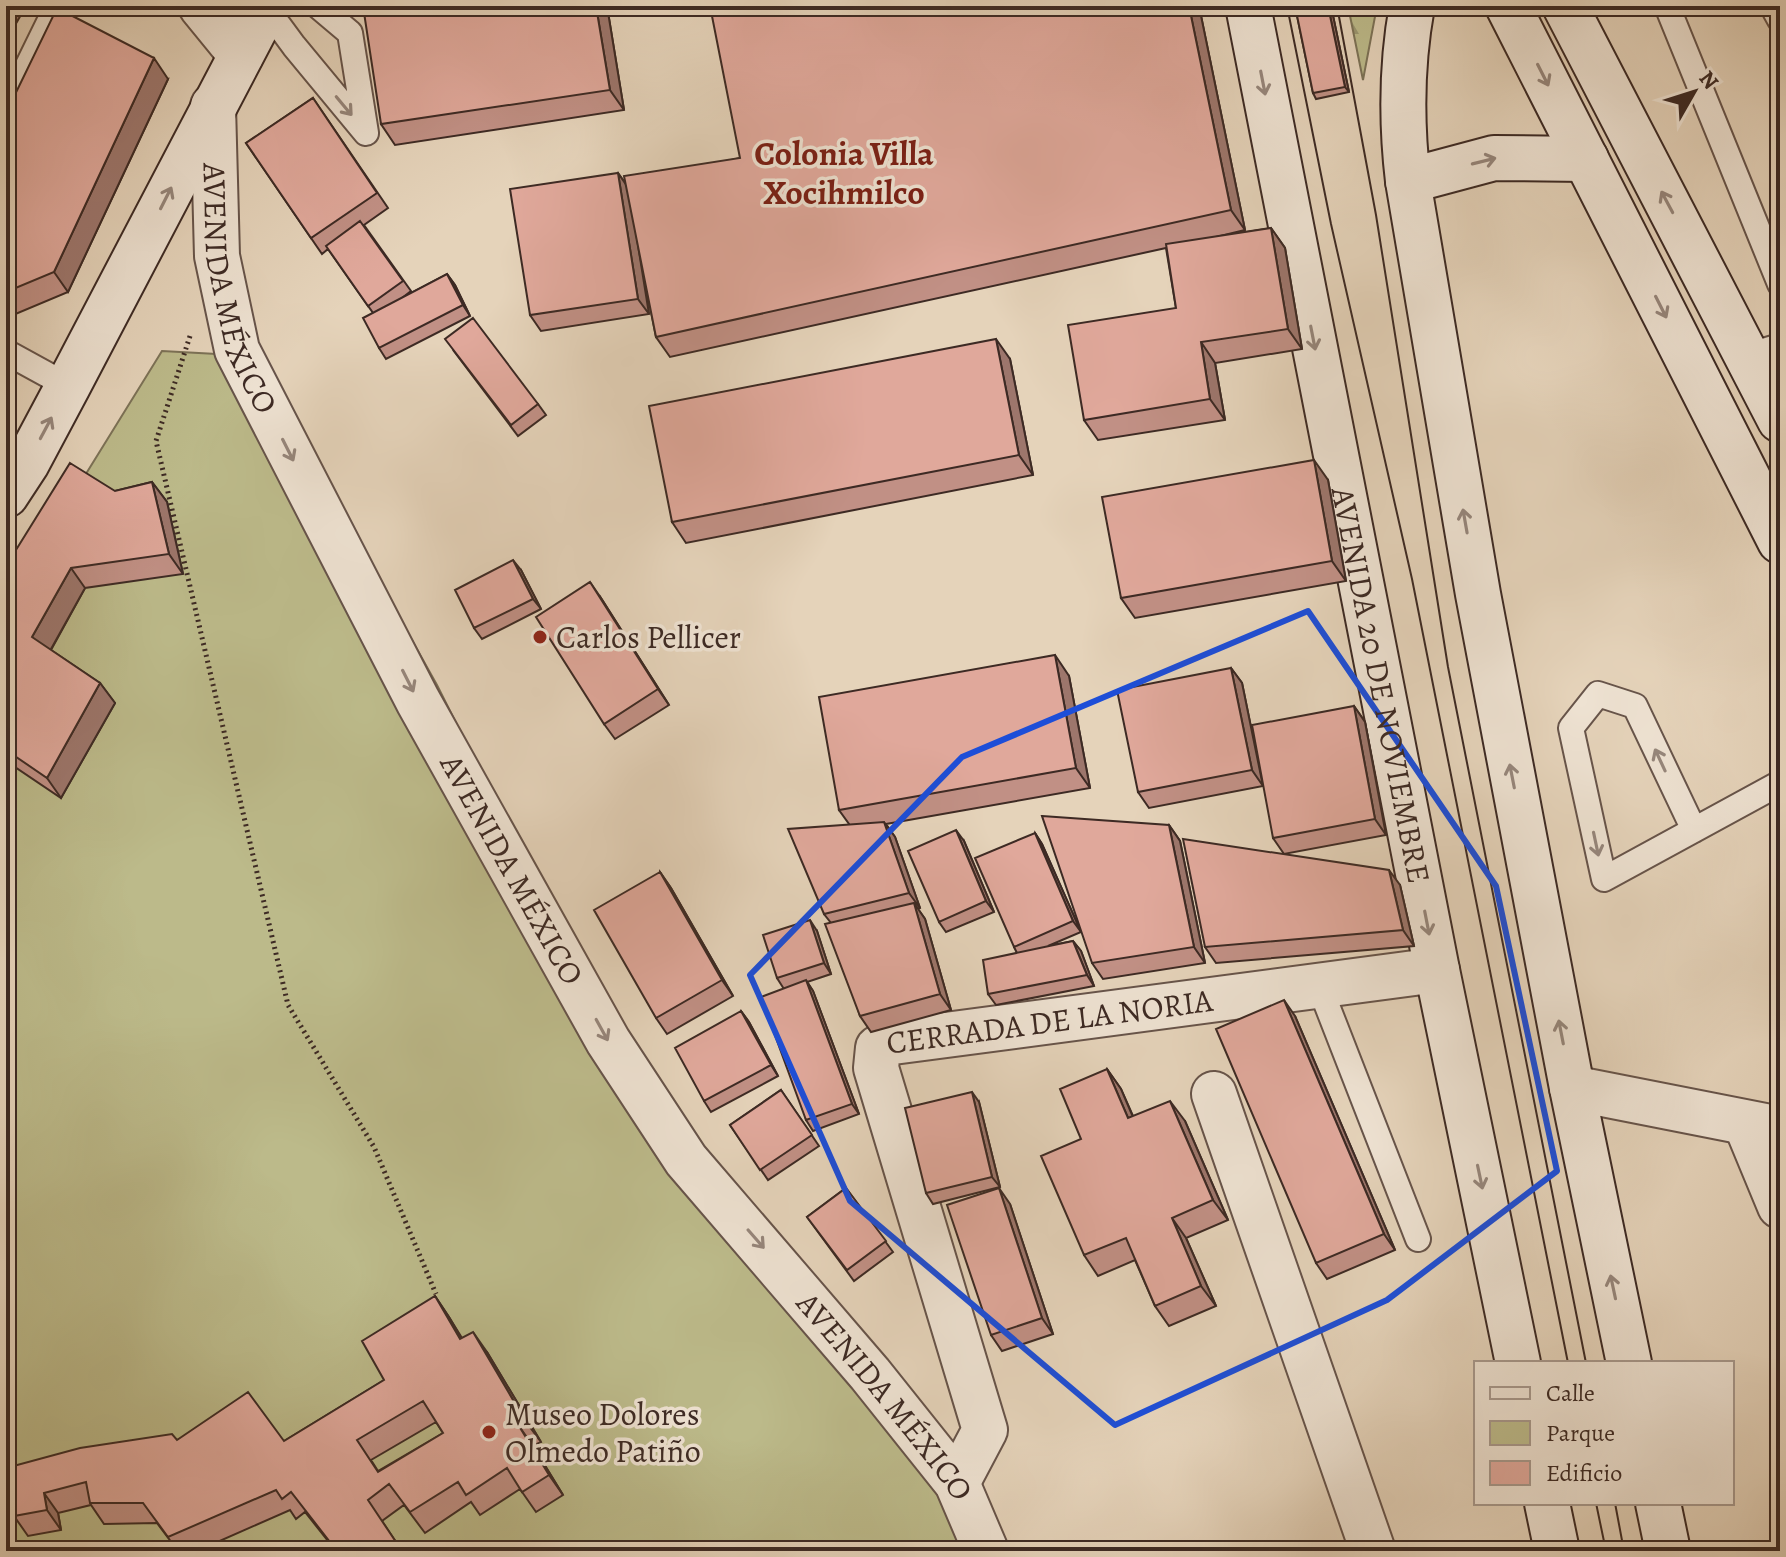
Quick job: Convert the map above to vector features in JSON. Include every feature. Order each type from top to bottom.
[{"type":"main road","points":[[201,6],[241,55]]},
{"type":"main road","name":"AVENIDA 20 DE NOVIEMBRE","points":[[1248,6],[1437,970],[1518,1361]]},
{"type":"main road","points":[[1412,6],[1402,80],[1403,140],[1408,181],[1478,594],[1572,1088],[1629,1361]]},
{"type":"main road","points":[[1508,6],[1780,541]]},
{"type":"main road","points":[[1565,6],[1764,351],[1780,420]]},
{"type":"main road","points":[[6,495],[27,463],[266,7]]},
{"type":"main road","name":"AVENIDA MÉXICO","points":[[213,106],[217,256],[237,350],[418,701],[608,1041],[686,1160],[860,1362],[957,1483],[986,1551]]},
{"type":"main road","points":[[1408,181],[1494,158],[1586,159]]},
{"type":"main road","name":"CERRADA DE LA NORIA","points":[[957,1483],[985,1430],[876,1068],[878,1048],[893,1042],[1437,970]]},
{"type":"main road","points":[[1572,1088],[1763,1127],[1780,1206]]},
{"type":"main road","points":[[1214,1094],[1373,1551]]},
{"type":"main road","points":[[1547,1505],[1557,1551]]},
{"type":"main road","points":[[1658,1505],[1668,1551]]},
{"type":"lane","points":[[6,110],[57,6]]},
{"type":"lane","points":[[266,7],[366,133],[350,33],[318,6]]},
{"type":"lane","points":[[1667,6],[1780,284]]},
{"type":"lane","points":[[6,352],[68,386]]},
{"type":"lane","points":[[1694,830],[1635,706],[1598,694],[1571,728],[1604,879],[1694,830],[1780,783]]},
{"type":"lane","points":[[1319,985],[1418,1239]]},
{"type":"path","points":[[194,325],[156,441],[288,1005],[374,1147],[436,1294]]},
{"type":"highlighted area","points":[[1308,611],[1496,886],[1557,1171],[1387,1300],[1115,1425],[850,1201],[750,975],[962,757]]},
{"type":"green space","points":[[1348,6],[1377,6],[1363,80]]},
{"type":"green space","points":[[162,351],[253,356],[437,685],[618,1045],[990,1551],[6,1551],[6,603]]},
{"type":"building","points":[[363,6],[596,6],[610,90],[381,124]]},
{"type":"building","points":[[710,6],[1189,6],[1231,210],[656,337],[624,176],[740,158]]},
{"type":"building","points":[[1295,6],[1328,6],[1345,87],[1313,93]]},
{"type":"building","points":[[57,8],[154,58],[54,272],[6,292],[6,113]]},
{"type":"building","points":[[313,98],[377,193],[311,238],[246,143]]},
{"type":"building","points":[[618,173],[638,299],[530,315],[510,189]]},
{"type":"building","points":[[360,221],[403,281],[368,306],[326,246]]},
{"type":"building","points":[[1271,228],[1288,329],[1201,342],[1210,399],[1084,420],[1068,325],[1176,308],[1166,244]]},
{"type":"building","points":[[447,274],[463,305],[379,348],[363,318]]},
{"type":"building","points":[[473,318],[538,404],[511,425],[445,339]]},
{"type":"building","points":[[996,339],[1019,455],[672,522],[649,406]]},
{"type":"building","points":[[1314,460],[1332,561],[1121,598],[1102,497]]},
{"type":"building","points":[[70,463],[115,491],[152,482],[169,554],[71,568],[32,637],[100,683],[47,778],[6,750],[6,566]]},
{"type":"building","points":[[513,560],[533,599],[474,628],[455,590]]},
{"type":"building","points":[[590,582],[658,689],[604,724],[536,617]]},
{"type":"building","points":[[1055,655],[1076,768],[839,810],[819,697]]},
{"type":"building","points":[[1231,668],[1252,770],[1138,792],[1117,690]]},
{"type":"building","points":[[1354,706],[1375,819],[1273,838],[1252,725]]},
{"type":"building","points":[[1042,816],[1169,825],[1194,947],[1092,963]]},
{"type":"building","points":[[884,822],[909,893],[824,914],[788,829]]},
{"type":"building","points":[[956,830],[986,901],[939,922],[908,851]]},
{"type":"building","points":[[1035,833],[1073,921],[1014,947],[975,858]]},
{"type":"building","points":[[1183,839],[1389,870],[1403,930],[1205,947]]},
{"type":"building","points":[[660,872],[722,980],[656,1018],[594,910]]},
{"type":"building","points":[[914,903],[940,994],[860,1016],[825,924]]},
{"type":"building","points":[[810,920],[824,963],[777,978],[763,935]]},
{"type":"building","points":[[1073,941],[1087,975],[988,994],[983,960]]},
{"type":"building","points":[[806,980],[852,1104],[806,1120],[761,997]]},
{"type":"building","points":[[1284,1000],[1384,1234],[1316,1263],[1216,1029]]},
{"type":"building","points":[[741,1011],[771,1065],[704,1101],[675,1048]]},
{"type":"building","points":[[1107,1069],[1128,1118],[1170,1101],[1213,1200],[1172,1218],[1201,1286],[1155,1306],[1126,1238],[1084,1255],[1041,1156],[1081,1139],[1060,1089]]},
{"type":"building","points":[[781,1090],[812,1135],[760,1170],[730,1125]]},
{"type":"building","points":[[972,1092],[992,1177],[926,1193],[905,1108]]},
{"type":"building","points":[[846,1188],[886,1241],[847,1270],[807,1217]]},
{"type":"building","points":[[999,1188],[1042,1318],[991,1335],[947,1205]]},
{"type":"building","name":"Museo Dolores Olmedo Patiño","points":[[435,1296],[460,1339],[473,1332],[526,1422],[519,1426],[549,1475],[522,1492],[507,1468],[466,1495],[458,1482],[410,1512],[389,1484],[368,1500],[402,1551],[337,1551],[291,1492],[282,1499],[276,1490],[168,1537],[143,1503],[90,1503],[86,1482],[44,1493],[47,1510],[14,1516],[6,1483],[6,1468],[80,1448],[172,1434],[177,1440],[248,1392],[284,1441],[384,1380],[362,1341]],"holes":[[[423,1401],[443,1433],[378,1472],[357,1440]]]},
{"type":"tram line","points":[[1287,6],[1331,224],[1412,579],[1568,1361]]},
{"type":"tram line","points":[[1337,6],[1376,215],[1448,667],[1586,1361]]},
{"type":"tram line","points":[[1596,1505],[1606,1551]]},
{"type":"tram line","points":[[1615,1505],[1624,1551]]},
{"type":"place","name":"Carlos Pellicer","points":[[540,637]]},
{"type":"place","name":"Museo Dolores Olmedo Patiño","points":[[489,1432]]},
{"type":"district","name":"Colonia Villa Xocihmilco","points":[[844,172]]}]
